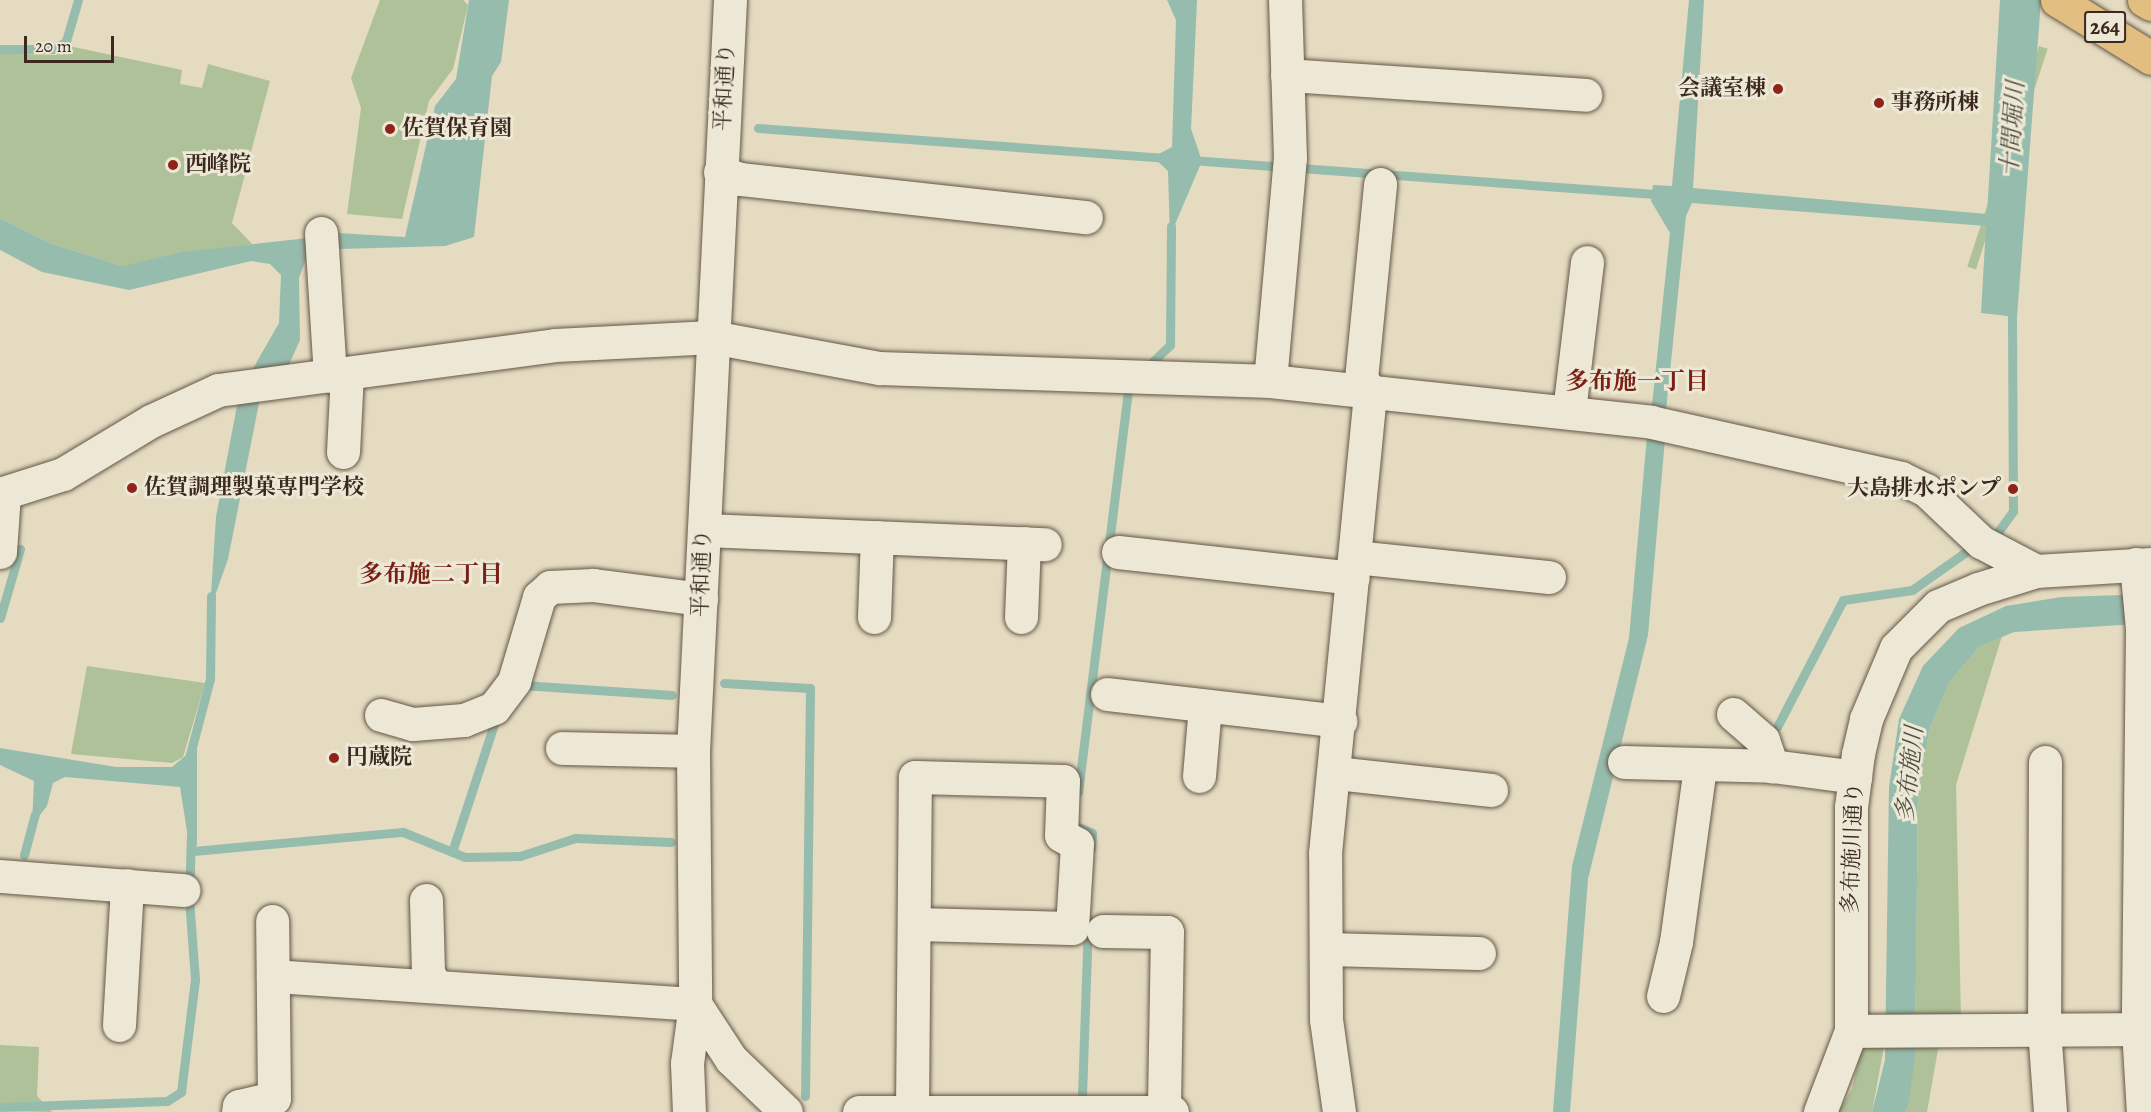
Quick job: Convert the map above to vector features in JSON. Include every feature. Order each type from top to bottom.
[{"type":"highway","name":"264","points":[[2057,0],[2151,58]]},
{"type":"highway","name":"264","points":[[2144,0],[2151,4]]},
{"type":"street","name":"平和通り","points":[[689,1112],[687,1063],[695,1004],[693,751],[730,0]]},
{"type":"street","points":[[1270,381],[1289,170],[1285,0]]},
{"type":"street","points":[[1287,75],[1585,95]]},
{"type":"street","points":[[720,172],[740,179],[1086,217]]},
{"type":"street","points":[[1339,1112],[1326,1019],[1325,853],[1335,773],[1370,391],[1361,379],[1380,184]]},
{"type":"street","points":[[323,243],[338,374],[343,452]]},
{"type":"street","points":[[1569,411],[1587,262]]},
{"type":"street","points":[[0,552],[2,494],[63,474],[151,421],[236,387],[555,345],[712,338],[880,368],[1270,381],[1569,411],[1664,426],[1901,478],[1926,490],[1981,542],[2036,571]]},
{"type":"street","points":[[704,530],[1035,544],[1021,617]]},
{"type":"street","points":[[874,617],[877,537]]},
{"type":"street","points":[[1118,552],[1549,577]]},
{"type":"street","name":"多布施川通り","points":[[1820,1112],[1863,1030],[1855,777],[1866,718],[1896,648],[1938,606],[2036,571],[2142,571]]},
{"type":"street","points":[[2142,571],[2146,820],[2138,1029],[2143,1112]]},
{"type":"street","points":[[381,715],[424,723],[464,720],[494,708],[514,681],[539,597],[550,587],[593,585],[701,599]]},
{"type":"street","points":[[1107,694],[1340,721]]},
{"type":"street","points":[[1199,776],[1205,706]]},
{"type":"street","points":[[1733,714],[1763,740],[1772,766]]},
{"type":"street","points":[[562,748],[693,751]]},
{"type":"street","points":[[1624,762],[1700,767],[1772,766],[1855,777]]},
{"type":"street","points":[[2045,762],[2044,1028],[2050,1112]]},
{"type":"street","points":[[1663,996],[1676,942],[1700,767]]},
{"type":"street","points":[[1335,773],[1491,790]]},
{"type":"street","points":[[912,1110],[915,777],[1063,781],[1061,835],[1077,844],[1072,928],[914,924]]},
{"type":"street","points":[[0,876],[183,890]]},
{"type":"street","points":[[119,1025],[126,885]]},
{"type":"street","points":[[426,900],[428,973],[434,983]]},
{"type":"street","points":[[238,1112],[239,1106],[274,1098],[272,921]]},
{"type":"street","points":[[1103,931],[1167,932],[1164,1112]]},
{"type":"street","points":[[1326,950],[1479,953]]},
{"type":"street","points":[[273,976],[434,983],[695,1004],[731,1059],[786,1112]]},
{"type":"street","points":[[1863,1030],[2138,1029]]},
{"type":"street","points":[[859,1112],[912,1110],[1172,1112]]},
{"type":"shaded area","points":[[380,0],[463,0],[468,5],[453,69],[429,101],[402,219],[347,214],[361,108],[351,78]]},
{"type":"shaded area","points":[[7,45],[17,54],[56,55],[69,46],[182,70],[180,84],[202,88],[208,64],[270,81],[232,223],[252,244],[123,266],[52,244],[0,218],[0,46]]},
{"type":"shaded area","points":[[2039,46],[2048,49],[1976,269],[1967,267]]},
{"type":"shaded area","points":[[2002,636],[1956,785],[1961,1019],[1940,1038],[1927,1112],[1905,1112],[1915,1061],[1918,792],[1930,727],[1949,683],[1980,646]]},
{"type":"shaded area","points":[[87,666],[205,683],[183,757],[172,763],[71,754]]},
{"type":"shaded area","points":[[1885,1041],[1872,1112],[1838,1112],[1852,1089],[1862,1045]]},
{"type":"shaded area","points":[[0,1045],[39,1047],[37,1096],[52,1112],[0,1111]]},
{"type":"water","points":[[469,0],[509,0],[501,62],[492,76],[474,237],[445,246],[340,249],[337,233],[405,237],[435,106],[456,79]]},
{"type":"water","points":[[1167,0],[1197,0],[1191,129],[1202,161],[1170,236],[1168,171],[1153,157],[1172,147],[1176,20]]},
{"type":"water","name":"十間堀川","points":[[1689,0],[1704,0],[1693,188],[1987,214],[2000,0],[2041,0],[2017,317],[1981,313],[1986,226],[1692,203],[1686,216],[1666,411],[1651,415],[1670,233],[1651,201],[1653,185],[1672,186]]},
{"type":"water","points":[[0,218],[52,244],[123,266],[183,252],[308,238],[310,248],[299,278],[300,340],[288,367],[251,372],[279,323],[281,275],[270,264],[251,261],[129,290],[42,272],[0,250]]},
{"type":"water","points":[[261,393],[228,559],[210,610],[216,517],[239,395]]},
{"type":"water","points":[[1647,436],[1665,439],[1648,635],[1588,879],[1570,1112],[1553,1112],[1572,866],[1629,638]]},
{"type":"water","name":"多布施川","points":[[2151,594],[2151,623],[2014,632],[1980,646],[1949,683],[1930,727],[1918,792],[1915,1061],[1908,1104],[1905,1112],[1872,1112],[1885,1060],[1889,787],[1899,719],[1923,666],[1959,628],[2006,606],[2061,597]]},
{"type":"water","points":[[197,746],[197,846],[189,844],[180,787],[65,777],[53,783],[47,806],[32,825],[34,781],[0,765],[0,748],[116,767],[172,767]]},
{"type":"waterway","points":[[0,49],[55,49],[66,41],[78,0]]},
{"type":"waterway","points":[[758,128],[1165,158]]},
{"type":"waterway","points":[[1191,160],[1662,195]]},
{"type":"waterway","points":[[1145,369],[1170,345],[1171,226]]},
{"type":"waterway","points":[[1995,536],[2013,511],[2012,304]]},
{"type":"waterway","points":[[1078,792],[1129,385]]},
{"type":"waterway","points":[[0,618],[20,549]]},
{"type":"waterway","points":[[1777,727],[1843,600],[1912,590],[1970,549]]},
{"type":"waterway","points":[[188,762],[210,679],[211,596]]},
{"type":"waterway","points":[[724,683],[810,688],[805,1096]]},
{"type":"waterway","points":[[522,685],[672,695]]},
{"type":"waterway","points":[[452,852],[494,724]]},
{"type":"waterway","points":[[24,855],[35,814]]},
{"type":"waterway","points":[[1075,826],[1092,833],[1091,849]]},
{"type":"waterway","points":[[193,851],[403,832],[465,857],[520,856],[575,838],[671,842]]},
{"type":"waterway","points":[[0,1107],[167,1101],[181,1092],[195,979],[189,899],[191,835]]},
{"type":"waterway","points":[[1082,1095],[1088,923]]},
{"type":"place","name":"会議室棟","points":[[1778,89]]},
{"type":"place","name":"事務所棟","points":[[1879,103]]},
{"type":"place","name":"佐賀保育園","points":[[390,129]]},
{"type":"place","name":"西峰院","points":[[173,165]]},
{"type":"place","name":"佐賀調理製菓専門学校","points":[[132,488]]},
{"type":"place","name":"大島排水ポンプ","points":[[2013,489]]},
{"type":"place","name":"円蔵院","points":[[334,758]]},
{"type":"district","name":"多布施一丁目","points":[[1637,382]]},
{"type":"district","name":"多布施二丁目","points":[[431,575]]}]
